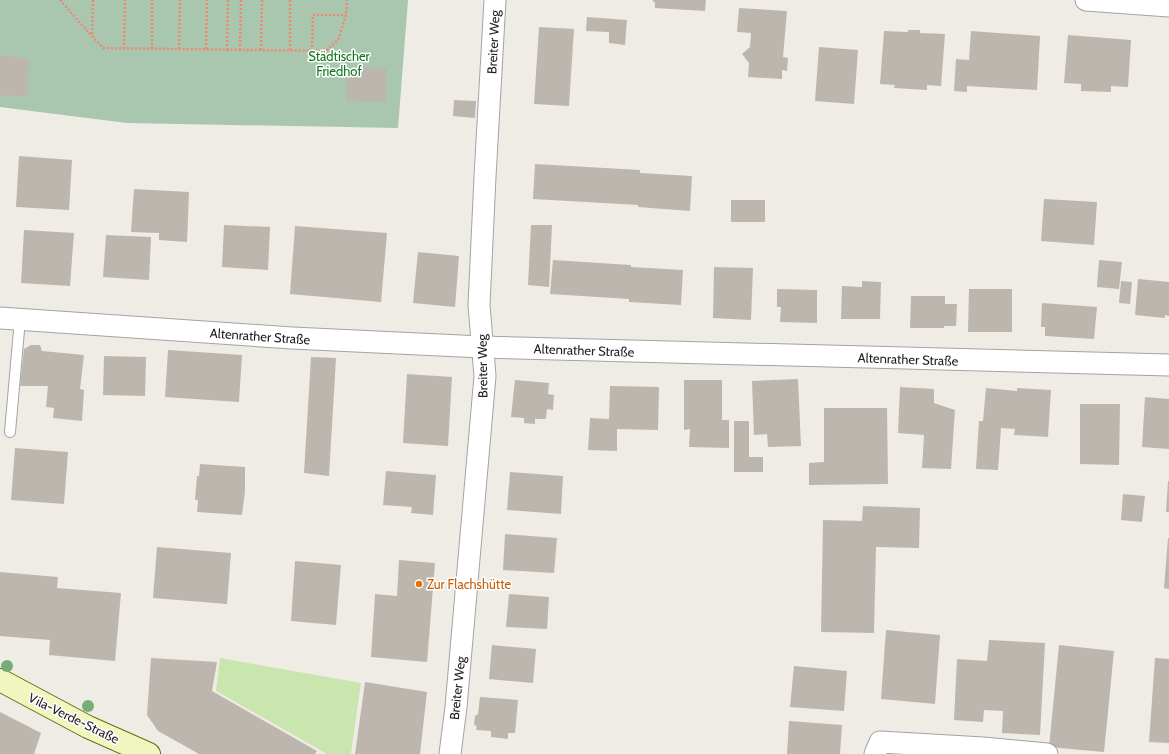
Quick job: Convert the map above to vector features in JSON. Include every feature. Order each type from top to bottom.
[{"type":"main road","name":"Vila-Verde-Straße","points":[[0,680],[88,727],[144,753]]},
{"type":"street","name":"Breiter Weg","points":[[450,754],[456,707],[485,376],[479,305],[495,0]]},
{"type":"street","points":[[1086,0],[1169,6]]},
{"type":"street","name":"Altenrather Straße","points":[[10,319],[292,338],[482,347],[967,361],[1169,365]]},
{"type":"street","points":[[875,754],[880,742],[983,748],[1048,754]]},
{"type":"lane","points":[[10,319],[10,432]]},
{"type":"path","points":[[60,0],[102,48],[312,51],[326,51],[338,40],[346,15],[347,0]]},
{"type":"path","points":[[92,36],[93,0]]},
{"type":"path","points":[[124,49],[125,0]]},
{"type":"path","points":[[152,0],[152,49]]},
{"type":"path","points":[[179,49],[180,0]]},
{"type":"path","points":[[206,49],[207,0]]},
{"type":"path","points":[[227,50],[228,0]]},
{"type":"path","points":[[240,0],[240,50]]},
{"type":"path","points":[[261,50],[262,0]]},
{"type":"path","points":[[290,0],[290,50]]},
{"type":"path","points":[[312,51],[313,15],[346,15]]},
{"type":"green space","name":"Städtischer Friedhof","points":[[0,0],[408,0],[398,128],[127,123],[0,107]]},
{"type":"green space","points":[[220,658],[361,683],[351,754],[327,754],[216,691]]},
{"type":"building","points":[[652,0],[706,0],[705,11],[655,8],[655,3]]},
{"type":"building","points":[[739,8],[787,11],[783,57],[788,58],[787,71],[782,70],[782,79],[748,77],[749,63],[742,54],[750,47],[751,33],[737,32]]},
{"type":"building","points":[[587,17],[627,20],[625,45],[609,43],[609,32],[586,31]]},
{"type":"building","points":[[539,27],[574,29],[569,106],[534,104]]},
{"type":"building","points":[[908,30],[920,30],[920,33],[945,34],[941,86],[927,85],[927,90],[894,88],[895,85],[880,84],[884,31],[908,32]]},
{"type":"building","points":[[971,31],[1040,36],[1037,90],[967,86],[967,92],[954,91],[956,59],[969,60]]},
{"type":"building","points":[[1068,35],[1131,40],[1128,87],[1111,86],[1111,92],[1081,91],[1081,84],[1064,83]]},
{"type":"building","points":[[819,47],[858,50],[854,104],[815,101]]},
{"type":"building","points":[[0,55],[29,58],[27,97],[0,95]]},
{"type":"building","points":[[347,67],[387,68],[386,102],[346,101]]},
{"type":"building","points":[[454,100],[476,101],[475,118],[453,116]]},
{"type":"building","points":[[19,156],[72,160],[69,210],[16,207]]},
{"type":"building","points":[[535,164],[640,170],[640,173],[692,176],[690,211],[638,207],[638,205],[533,199]]},
{"type":"building","points":[[134,189],[189,192],[187,242],[159,240],[159,233],[131,232]]},
{"type":"building","points":[[1044,199],[1097,202],[1094,245],[1041,241]]},
{"type":"building","points":[[731,200],[765,200],[765,222],[731,222]]},
{"type":"building","points":[[224,225],[270,227],[268,270],[222,267]]},
{"type":"building","points":[[531,225],[552,225],[549,287],[528,285]]},
{"type":"building","points":[[295,226],[387,233],[381,302],[290,294]]},
{"type":"building","points":[[24,230],[74,233],[70,286],[21,283]]},
{"type":"building","points":[[106,235],[151,237],[149,280],[103,277]]},
{"type":"building","points":[[418,252],[459,256],[455,307],[413,303]]},
{"type":"building","points":[[553,260],[683,270],[681,305],[629,302],[629,299],[550,294]]},
{"type":"building","points":[[1099,260],[1122,262],[1119,289],[1097,287]]},
{"type":"building","points":[[714,267],[753,268],[751,320],[713,318]]},
{"type":"building","points":[[1138,279],[1169,282],[1169,316],[1165,315],[1165,318],[1135,315]]},
{"type":"building","points":[[862,281],[881,282],[880,319],[841,319],[842,286],[862,287]]},
{"type":"building","points":[[1121,281],[1132,282],[1130,304],[1119,303]]},
{"type":"building","points":[[777,289],[817,290],[817,323],[780,322],[781,307],[777,307]]},
{"type":"building","points":[[969,289],[1012,289],[1012,332],[968,332]]},
{"type":"building","points":[[911,296],[945,296],[945,304],[957,304],[956,326],[944,326],[944,328],[910,328]]},
{"type":"building","points":[[1042,303],[1097,307],[1094,339],[1045,336],[1045,327],[1041,327]]},
{"type":"building","points":[[31,345],[40,345],[42,351],[84,355],[80,389],[84,390],[82,421],[53,418],[54,408],[46,407],[48,386],[20,386],[24,349]]},
{"type":"building","points":[[168,350],[242,355],[239,402],[165,397]]},
{"type":"building","points":[[104,356],[146,357],[145,396],[103,395]]},
{"type":"building","points":[[311,357],[336,358],[329,476],[304,473]]},
{"type":"building","points":[[407,374],[452,377],[448,446],[403,443]]},
{"type":"building","points":[[798,379],[801,446],[768,447],[767,434],[754,435],[752,381]]},
{"type":"building","points":[[515,380],[549,383],[548,394],[554,395],[553,410],[547,409],[546,419],[535,419],[535,424],[524,423],[524,418],[511,417]]},
{"type":"building","points":[[684,380],[722,380],[722,420],[729,420],[729,448],[689,447],[690,429],[684,430]]},
{"type":"building","points":[[610,386],[659,387],[658,430],[617,429],[617,451],[588,450],[590,418],[609,419]]},
{"type":"building","points":[[900,387],[934,389],[934,403],[955,410],[951,469],[922,468],[924,435],[898,433]]},
{"type":"building","points":[[986,388],[1017,391],[1017,388],[1051,390],[1048,437],[1014,435],[1015,429],[1001,428],[998,470],[976,469],[979,421],[983,421]]},
{"type":"building","points":[[1145,397],[1169,399],[1169,449],[1142,447]]},
{"type":"building","points":[[1080,404],[1120,404],[1119,465],[1080,464]]},
{"type":"building","points":[[824,408],[887,408],[888,484],[809,485],[809,463],[824,462]]},
{"type":"building","points":[[734,421],[749,421],[749,457],[763,457],[763,472],[734,472]]},
{"type":"building","points":[[15,448],[68,452],[64,504],[11,500]]},
{"type":"building","points":[[200,464],[245,467],[245,491],[242,515],[197,512],[198,500],[195,500],[197,476],[199,476]]},
{"type":"building","points":[[386,471],[436,475],[433,515],[411,513],[412,507],[383,505]]},
{"type":"building","points":[[510,472],[563,476],[561,514],[507,510]]},
{"type":"building","points":[[1168,481],[1169,512],[1166,512]]},
{"type":"building","points":[[1123,494],[1145,496],[1142,522],[1121,520]]},
{"type":"building","points":[[863,506],[920,508],[919,548],[876,547],[874,633],[821,632],[823,520],[862,521]]},
{"type":"building","points":[[505,534],[557,538],[554,573],[503,570]]},
{"type":"building","points":[[1169,538],[1169,589],[1164,588]]},
{"type":"building","points":[[157,547],[231,553],[227,604],[153,598]]},
{"type":"building","points":[[399,560],[435,563],[427,662],[371,657],[375,594],[397,596]]},
{"type":"building","points":[[295,561],[341,565],[336,625],[291,621]]},
{"type":"building","points":[[0,572],[58,577],[57,588],[121,593],[115,661],[49,655],[50,640],[0,636]]},
{"type":"building","points":[[509,594],[549,597],[547,629],[506,627]]},
{"type":"building","points":[[886,630],[940,635],[935,704],[881,699]]},
{"type":"building","points":[[989,640],[1045,643],[1040,735],[1002,733],[1003,711],[984,710],[983,722],[954,720],[957,659],[987,661]]},
{"type":"building","points":[[492,645],[536,649],[533,683],[489,679]]},
{"type":"building","points":[[1059,645],[1114,651],[1104,752],[1049,747]]},
{"type":"building","points":[[151,658],[217,662],[212,691],[317,751],[315,754],[199,754],[158,731],[147,715]]},
{"type":"building","points":[[1155,658],[1169,659],[1169,743],[1149,742]]},
{"type":"building","points":[[794,666],[847,671],[844,711],[790,707]]},
{"type":"building","points":[[365,682],[427,692],[420,754],[355,754]]},
{"type":"building","points":[[480,697],[518,700],[515,733],[508,733],[508,739],[491,737],[491,731],[476,730],[477,727],[474,724],[475,716],[478,714]]},
{"type":"building","points":[[0,712],[41,733],[34,754],[0,754]]},
{"type":"building","points":[[789,721],[842,725],[840,754],[787,754]]},
{"type":"place","name":"Zur Flachshütte","points":[[419,584]]}]
